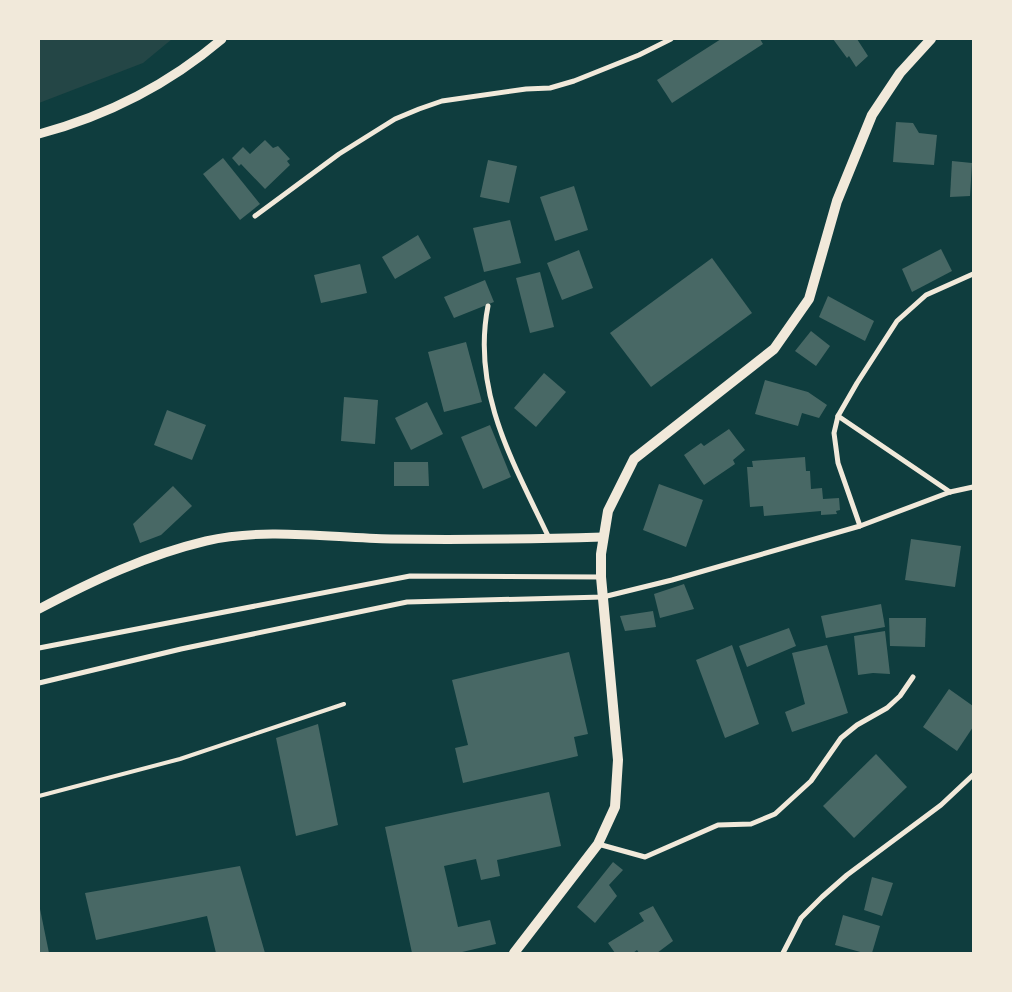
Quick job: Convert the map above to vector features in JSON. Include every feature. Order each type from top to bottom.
[{"type":"main road","points":[[514,953],[598,844],[615,807],[618,760],[600,577],[601,554],[608,511],[634,459],[774,349],[809,299],[837,201],[872,115],[900,72],[931,39]]},
{"type":"street","points":[[39,134],[72,125],[122,104],[174,75],[222,39]]},
{"type":"street","points":[[254,216],[339,154],[395,120],[419,109],[442,101],[526,89],[550,88],[574,81],[639,55],[671,39]]},
{"type":"street","points":[[860,526],[838,463],[834,433],[838,416],[869,363],[897,321],[926,295],[973,274]]},
{"type":"street","points":[[488,306],[484,328],[484,349],[490,397],[496,422],[510,456],[550,539]]},
{"type":"street","points":[[838,416],[950,492]]},
{"type":"street","points":[[39,683],[181,649],[407,602],[603,597],[672,580],[860,526],[950,492],[973,487]]},
{"type":"street","points":[[39,609],[80,588],[154,556],[208,540],[248,535],[305,535],[390,539],[604,537]]},
{"type":"street","points":[[39,648],[410,576],[600,577]]},
{"type":"street","points":[[598,844],[645,857],[718,825],[751,824],[775,814],[811,781],[841,738],[857,725],[887,708],[900,696],[913,677]]},
{"type":"street","points":[[783,953],[801,918],[822,897],[847,875],[941,805],[973,775]]},
{"type":"lane","points":[[39,796],[180,759],[344,704]]},
{"type":"shaded area","points":[[39,39],[172,39],[143,63],[39,103]]},
{"type":"building","points":[[721,39],[760,39],[763,44],[672,103],[657,80]]},
{"type":"building","points":[[833,39],[857,39],[868,56],[856,67],[849,56],[847,58]]},
{"type":"building","points":[[896,122],[913,123],[919,133],[937,135],[934,165],[893,162]]},
{"type":"building","points":[[265,140],[273,148],[278,146],[290,159],[287,161],[290,165],[265,189],[241,164],[239,166],[232,158],[243,147],[250,154]]},
{"type":"building","points":[[223,158],[260,204],[240,220],[203,174]]},
{"type":"building","points":[[488,160],[517,166],[509,203],[480,197]]},
{"type":"building","points":[[952,161],[972,163],[970,196],[950,197]]},
{"type":"building","points":[[574,186],[588,230],[555,241],[540,197]]},
{"type":"building","points":[[510,220],[521,263],[484,272],[473,228]]},
{"type":"building","points":[[418,235],[431,258],[395,279],[382,257]]},
{"type":"building","points":[[941,249],[952,271],[912,292],[902,269]]},
{"type":"building","points":[[579,250],[593,288],[562,300],[547,263]]},
{"type":"building","points":[[712,258],[752,313],[651,387],[610,333]]},
{"type":"building","points":[[360,264],[367,293],[321,303],[314,275]]},
{"type":"building","points":[[540,272],[554,327],[530,333],[516,278]]},
{"type":"building","points":[[485,280],[494,302],[454,318],[444,297]]},
{"type":"building","points":[[828,296],[874,321],[865,341],[819,317]]},
{"type":"building","points":[[811,331],[830,346],[816,366],[795,351]]},
{"type":"building","points":[[466,342],[482,402],[444,412],[428,352]]},
{"type":"building","points":[[544,373],[566,392],[536,427],[514,408]]},
{"type":"building","points":[[765,380],[808,392],[827,405],[819,418],[802,413],[798,426],[755,414]]},
{"type":"building","points":[[344,397],[378,400],[375,444],[341,441]]},
{"type":"building","points":[[427,402],[443,434],[411,450],[395,418]]},
{"type":"building","points":[[167,410],[206,425],[192,460],[154,445]]},
{"type":"building","points":[[490,425],[511,477],[483,489],[461,437]]},
{"type":"building","points":[[729,429],[745,450],[733,460],[735,464],[704,485],[684,455],[701,443],[704,446]]},
{"type":"building","points":[[805,457],[806,471],[810,471],[811,489],[822,488],[823,499],[839,498],[840,510],[836,511],[837,514],[821,515],[821,511],[764,516],[763,506],[750,507],[747,467],[753,467],[752,461]]},
{"type":"building","points":[[394,462],[428,462],[429,486],[394,486]]},
{"type":"building","points":[[659,484],[703,500],[686,547],[643,530]]},
{"type":"building","points":[[173,486],[192,506],[161,535],[140,543],[133,524]]},
{"type":"building","points":[[911,539],[961,546],[955,587],[905,580]]},
{"type":"building","points":[[684,584],[694,609],[660,618],[654,594]]},
{"type":"building","points":[[881,604],[885,627],[826,638],[821,616]]},
{"type":"building","points":[[653,611],[656,627],[625,631],[620,616]]},
{"type":"building","points":[[889,618],[926,618],[925,647],[890,646]]},
{"type":"building","points":[[789,628],[796,646],[747,667],[739,646]]},
{"type":"building","points":[[885,631],[890,674],[873,673],[858,675],[854,636]]},
{"type":"building","points":[[732,645],[759,724],[725,738],[696,660]]},
{"type":"building","points":[[827,645],[848,713],[792,732],[785,712],[805,704],[792,653]]},
{"type":"building","points":[[569,652],[588,734],[574,737],[578,756],[463,783],[455,748],[468,745],[452,680]]},
{"type":"building","points":[[949,689],[973,706],[973,727],[957,751],[923,727]]},
{"type":"building","points":[[318,724],[338,825],[296,836],[276,738]]},
{"type":"building","points":[[876,754],[907,787],[854,838],[823,806]]},
{"type":"building","points":[[549,792],[561,846],[497,860],[500,876],[481,880],[476,859],[444,866],[458,927],[490,920],[496,944],[458,953],[412,953],[385,827]]},
{"type":"building","points":[[613,862],[623,870],[609,885],[617,896],[595,923],[577,907]]},
{"type":"building","points":[[240,866],[265,953],[216,953],[207,916],[96,940],[85,893]]},
{"type":"building","points":[[872,877],[893,883],[882,916],[864,910]]},
{"type":"building","points":[[653,906],[673,941],[657,953],[639,953],[637,950],[633,953],[615,953],[608,943],[644,921],[639,913]]},
{"type":"building","points":[[40,909],[49,953],[39,953]]},
{"type":"building","points":[[843,915],[880,926],[872,953],[864,953],[835,945]]}]
